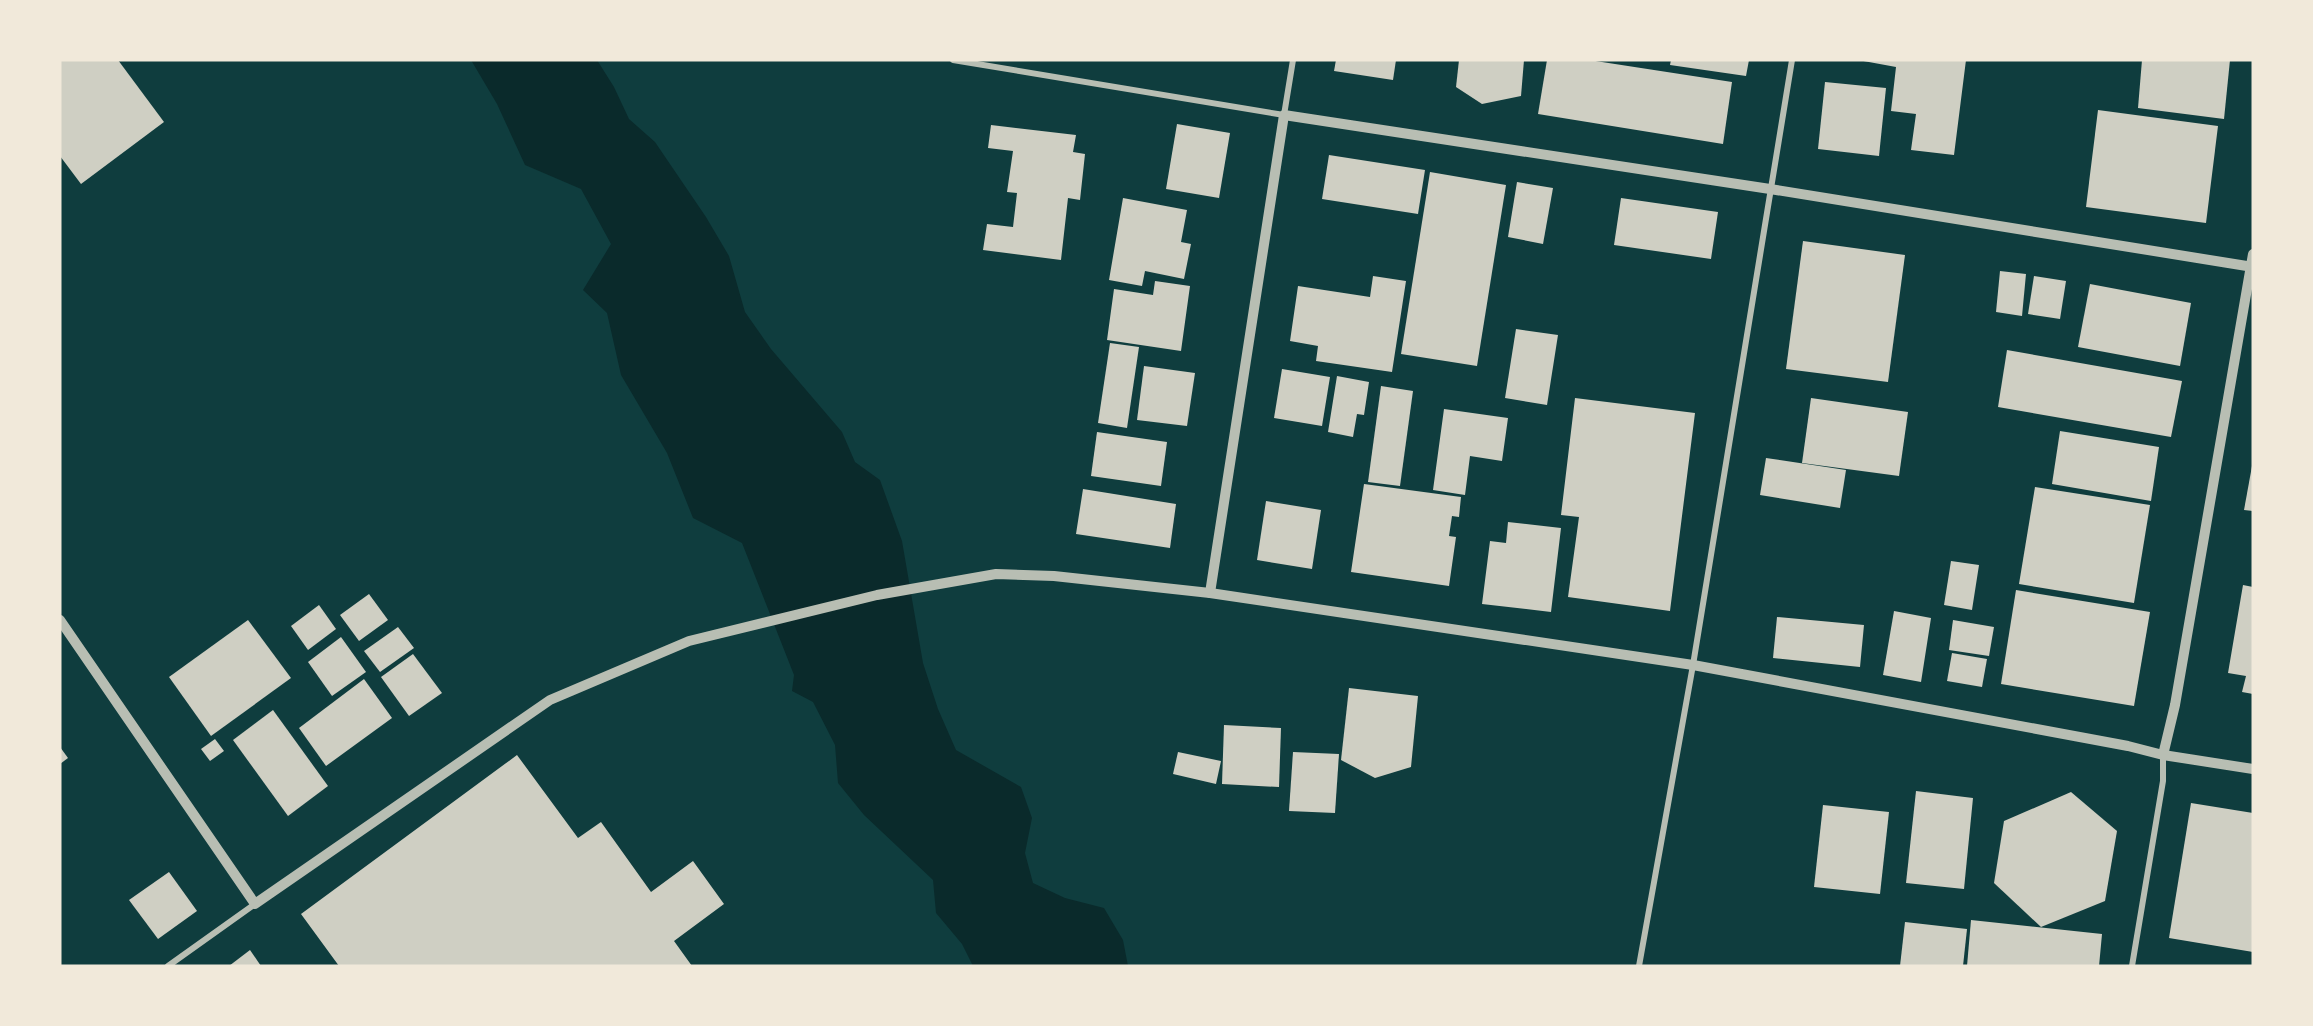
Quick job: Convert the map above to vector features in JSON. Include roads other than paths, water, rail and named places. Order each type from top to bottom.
[{"type":"street","points":[[953,60],[1284,115],[1770,189],[2252,267]]},
{"type":"street","points":[[1210,593],[1293,60]]},
{"type":"street","points":[[1639,966],[1693,664],[1792,60]]},
{"type":"street","points":[[2132,966],[2163,781],[2163,755],[2177,694],[2253,254]]},
{"type":"street","points":[[168,966],[550,700],[689,641],[878,595],[996,574],[1054,576],[1210,593],[1693,664],[2128,746],[2163,755],[2253,769]]},
{"type":"street","points":[[60,620],[255,904]]},
{"type":"water","points":[[471,60],[597,60],[614,87],[629,119],[655,142],[706,217],[729,256],[745,312],[771,349],[842,432],[855,462],[880,480],[902,541],[923,663],[938,709],[956,750],[1021,787],[1032,818],[1025,853],[1033,883],[1065,898],[1104,908],[1123,940],[1128,966],[973,966],[962,944],[936,913],[933,880],[864,815],[838,783],[835,745],[813,702],[792,691],[794,675],[742,543],[693,518],[667,453],[621,375],[607,313],[583,290],[611,244],[581,189],[525,165],[497,104]]}]
